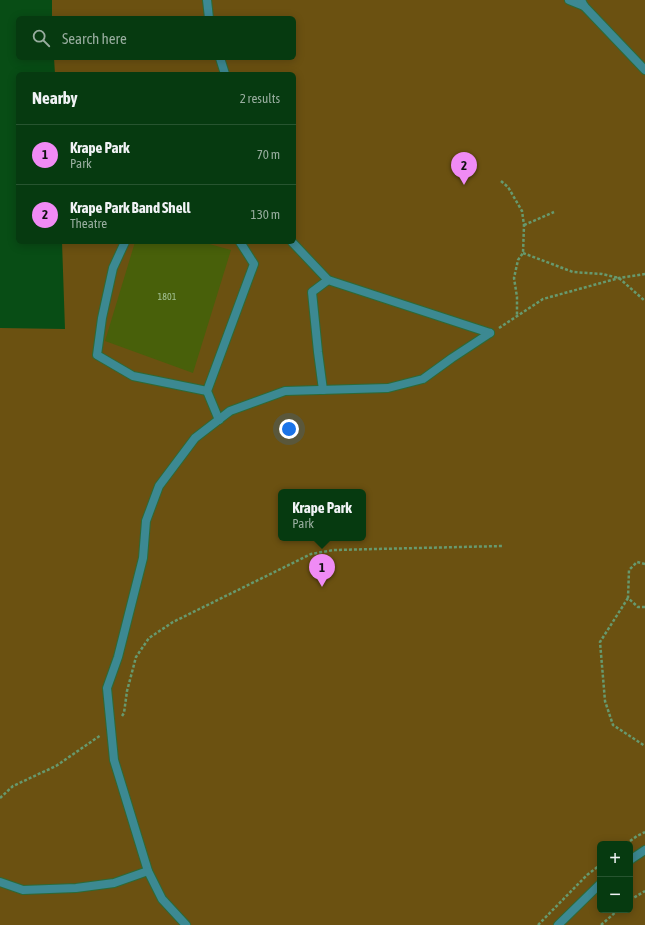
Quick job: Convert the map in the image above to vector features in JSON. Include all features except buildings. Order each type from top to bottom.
[{"type":"street","points":[[207,0],[209,16]]},
{"type":"street","points":[[569,0],[582,3],[645,70]]},
{"type":"street","points":[[221,60],[224,72]]},
{"type":"street","points":[[124,244],[113,268],[102,318],[97,356],[133,376],[208,391]]},
{"type":"street","points":[[219,420],[208,391],[254,264],[241,244]]},
{"type":"street","points":[[294,244],[328,280],[490,333]]},
{"type":"street","points":[[323,390],[312,292],[328,280]]},
{"type":"street","points":[[186,925],[162,899],[148,871],[114,760],[107,688],[118,657],[142,558],[146,521],[159,486],[195,438],[230,411],[285,391],[388,388],[423,379],[490,333]]},
{"type":"street","points":[[633,858],[645,850]]},
{"type":"street","points":[[0,882],[23,890],[76,888],[114,883],[148,871]]},
{"type":"street","points":[[558,925],[597,887]]},
{"type":"path","points":[[501,182],[508,187],[522,211],[524,225],[523,253],[518,260],[514,278],[517,297],[517,316]]},
{"type":"path","points":[[524,225],[554,212]]},
{"type":"path","points":[[523,253],[573,272],[602,274],[619,278],[645,302]]},
{"type":"path","points":[[490,333],[543,299],[619,278],[645,274]]},
{"type":"path","points":[[0,798],[13,786],[56,766],[110,728],[124,713],[127,691],[136,657],[149,638],[173,622],[311,554],[334,550],[503,546]]},
{"type":"path","points":[[645,564],[637,562],[629,570],[628,598],[600,642],[605,701],[613,725],[645,746]]},
{"type":"path","points":[[628,598],[638,607],[645,607]]},
{"type":"path","points":[[630,841],[645,832]]},
{"type":"path","points":[[538,925],[587,875],[597,867]]},
{"type":"path","points":[[633,898],[645,891]]},
{"type":"path","points":[[601,925],[615,913]]},
{"type":"shaded area","points":[[52,0],[645,0],[645,925],[0,925],[0,328],[65,329],[62,244],[296,244],[296,72],[55,72],[54,60],[296,60],[296,16],[52,16]]},
{"type":"place","name":"Krape Park Band Shell","points":[[464,185]]},
{"type":"place","name":"Krape Park","points":[[322,587]]}]
